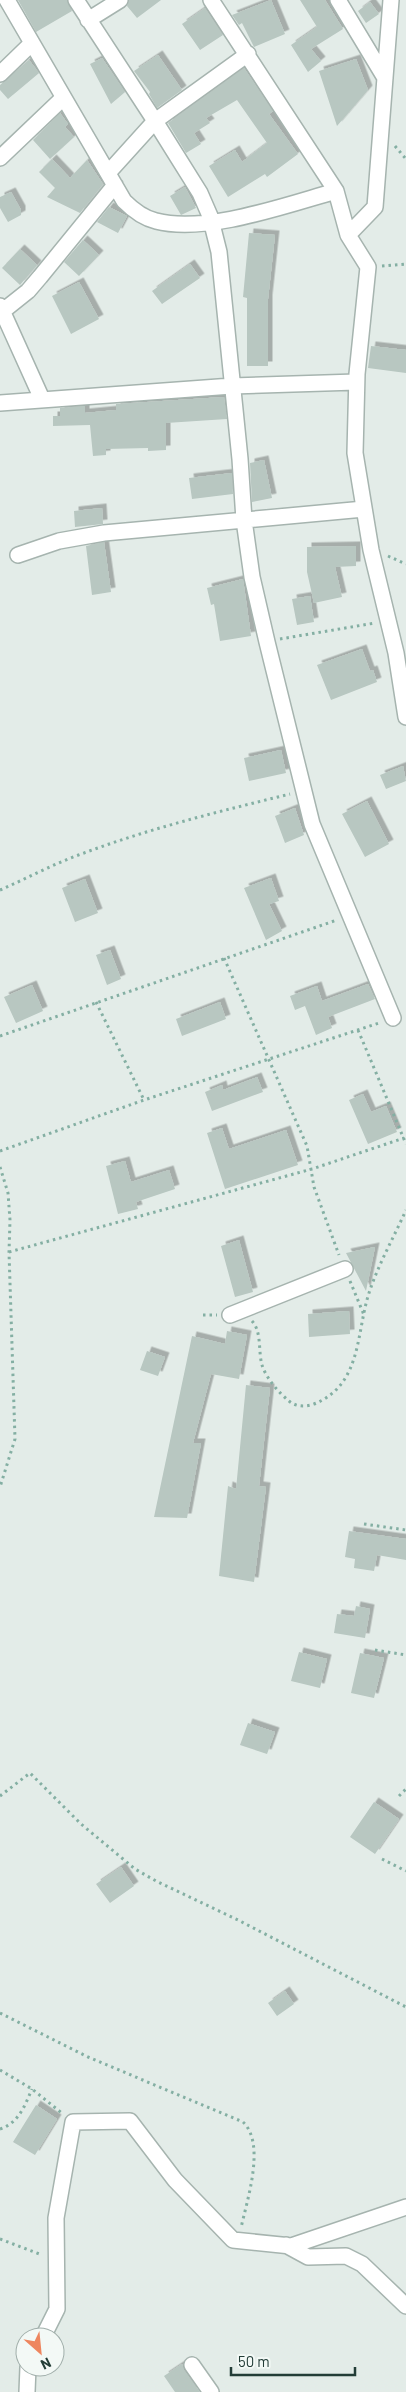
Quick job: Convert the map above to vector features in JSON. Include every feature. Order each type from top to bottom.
[{"type":"street","points":[[6,0],[124,201],[133,210],[154,221],[185,224],[212,222],[239,217],[336,191]]},
{"type":"street","points":[[76,0],[200,194],[212,222],[219,252],[244,520],[252,577],[266,642],[315,832],[393,1018]]},
{"type":"street","points":[[88,20],[120,0]]},
{"type":"street","points":[[210,0],[248,54],[336,191],[348,235],[368,267],[356,382],[355,453],[371,550],[388,620],[406,717]]},
{"type":"street","points":[[338,0],[385,78]]},
{"type":"street","points":[[348,235],[375,207],[391,0]]},
{"type":"street","points":[[0,74],[31,44]]},
{"type":"street","points":[[42,400],[2,308],[28,291],[40,278],[155,121],[248,54]]},
{"type":"street","points":[[0,158],[63,98]]},
{"type":"street","points":[[0,404],[232,386],[356,382]]},
{"type":"street","points":[[18,555],[59,541],[104,533],[364,510]]},
{"type":"street","points":[[230,1315],[345,1269]]},
{"type":"street","points":[[48,2327],[57,2309],[56,2218],[73,2122],[130,2121],[175,2180],[233,2240],[291,2246],[406,2207]]},
{"type":"street","points":[[286,2245],[308,2257],[346,2256],[362,2264],[406,2306]]},
{"type":"street","points":[[192,2365],[211,2392]]},
{"type":"street","points":[[27,2392],[28,2377]]},
{"type":"path","points":[[368,267],[406,264]]},
{"type":"path","points":[[266,642],[388,620]]},
{"type":"path","points":[[0,890],[82,853],[135,835],[194,817],[303,790]]},
{"type":"path","points":[[0,1036],[349,916]]},
{"type":"path","points":[[224,958],[307,1146],[314,1187],[364,1315]]},
{"type":"path","points":[[96,1002],[144,1100]]},
{"type":"path","points":[[0,1150],[144,1100],[393,1018]]},
{"type":"path","points":[[358,1030],[406,1144]]},
{"type":"path","points":[[9,1252],[312,1169],[404,1138]]},
{"type":"path","points":[[0,1167],[8,1193],[10,1220],[9,1252],[15,1439],[0,1487]]},
{"type":"path","points":[[203,1314],[230,1315],[246,1318],[253,1322],[257,1328],[262,1365],[281,1394],[291,1403],[299,1406],[309,1406],[324,1400],[343,1379],[358,1351],[368,1294],[406,1210]]},
{"type":"path","points":[[364,1524],[406,1530]]},
{"type":"path","points":[[375,1650],[406,1655]]},
{"type":"path","points":[[0,1796],[30,1773],[81,1824],[136,1869],[156,1881],[238,1920],[406,2007]]},
{"type":"path","points":[[399,1796],[406,1789]]},
{"type":"path","points":[[382,1859],[406,1870]]},
{"type":"path","points":[[0,2013],[88,2057],[243,2122],[251,2134],[254,2168],[239,2240]]},
{"type":"path","points":[[0,2070],[32,2089],[73,2122]]},
{"type":"path","points":[[0,2129],[12,2123],[20,2116],[32,2089]]},
{"type":"path","points":[[0,2239],[56,2261]]},
{"type":"building","points":[[18,0],[67,0],[72,11],[36,32]]},
{"type":"building","points":[[129,0],[161,0],[137,18],[127,6]]},
{"type":"building","points":[[271,0],[285,34],[254,47],[242,23],[239,25],[232,15]]},
{"type":"building","points":[[300,0],[325,0],[343,29],[311,49],[321,61],[308,72],[291,45],[317,27]]},
{"type":"building","points":[[370,2],[379,14],[366,23],[358,11]]},
{"type":"building","points":[[205,8],[223,35],[200,50],[182,24]]},
{"type":"building","points":[[158,55],[182,90],[157,108],[149,94],[150,92],[134,71]]},
{"type":"building","points":[[102,58],[125,92],[111,104],[90,64]]},
{"type":"building","points":[[356,59],[368,90],[337,126],[319,71]]},
{"type":"building","points":[[29,60],[39,73],[8,99],[0,90],[0,85]]},
{"type":"building","points":[[244,68],[273,111],[269,114],[298,154],[267,177],[265,174],[228,197],[209,166],[235,150],[242,162],[267,143],[237,100],[206,118],[210,123],[194,133],[201,144],[186,153],[168,123]]},
{"type":"building","points":[[60,113],[68,124],[65,127],[74,137],[50,159],[33,140]]},
{"type":"building","points":[[52,159],[70,178],[87,160],[103,184],[80,213],[47,197],[55,188],[39,172]]},
{"type":"building","points":[[185,187],[196,208],[181,215],[170,196]]},
{"type":"building","points":[[11,192],[21,210],[21,215],[8,222],[0,208],[0,197]]},
{"type":"building","points":[[109,207],[127,216],[118,233],[97,222]]},
{"type":"building","points":[[249,233],[275,235],[268,299],[268,366],[247,366],[247,298],[243,297]]},
{"type":"building","points":[[83,240],[99,255],[79,276],[64,262]]},
{"type":"building","points":[[20,249],[37,265],[20,285],[2,268]]},
{"type":"building","points":[[190,264],[200,278],[162,304],[152,291]]},
{"type":"building","points":[[79,282],[99,319],[71,334],[52,296]]},
{"type":"building","points":[[371,346],[406,350],[406,373],[368,368]]},
{"type":"building","points":[[224,397],[227,419],[166,423],[166,450],[148,451],[148,448],[106,449],[106,455],[93,456],[90,425],[53,426],[53,416],[60,416],[60,408],[85,406],[85,413],[116,410],[116,404]]},
{"type":"building","points":[[264,460],[272,498],[252,502],[250,463]]},
{"type":"building","points":[[232,473],[233,494],[192,499],[189,478]]},
{"type":"building","points":[[102,508],[103,524],[75,527],[74,511]]},
{"type":"building","points":[[104,542],[111,592],[92,595],[86,546]]},
{"type":"building","points":[[356,546],[356,566],[335,567],[342,597],[314,603],[307,572],[307,547]]},
{"type":"building","points":[[243,579],[251,636],[220,641],[214,604],[211,605],[207,588]]},
{"type":"building","points":[[310,596],[314,622],[297,625],[292,599]]},
{"type":"building","points":[[362,649],[370,671],[373,670],[377,682],[331,700],[317,665]]},
{"type":"building","points":[[281,750],[286,773],[249,781],[244,758]]},
{"type":"building","points":[[403,766],[406,781],[386,789],[380,775]]},
{"type":"building","points":[[367,801],[389,844],[365,857],[342,814]]},
{"type":"building","points":[[295,808],[304,835],[285,843],[275,816]]},
{"type":"building","points":[[271,878],[279,901],[269,904],[282,931],[266,940],[244,888]]},
{"type":"building","points":[[85,879],[98,913],[75,922],[62,888]]},
{"type":"building","points":[[110,950],[121,979],[107,985],[96,955]]},
{"type":"building","points":[[368,984],[375,999],[328,1017],[332,1028],[316,1035],[305,1006],[295,1010],[290,996],[317,986],[322,1001]]},
{"type":"building","points":[[32,985],[43,1011],[16,1023],[4,997]]},
{"type":"building","points":[[220,1002],[226,1019],[182,1036],[176,1019]]},
{"type":"building","points":[[257,1077],[263,1092],[212,1111],[205,1092],[222,1085],[223,1090]]},
{"type":"building","points":[[363,1094],[371,1112],[386,1106],[397,1132],[368,1144],[349,1100]]},
{"type":"building","points":[[222,1128],[229,1149],[286,1130],[298,1165],[225,1189],[207,1133]]},
{"type":"building","points":[[125,1161],[131,1182],[169,1170],[175,1189],[136,1202],[138,1209],[118,1214],[106,1166]]},
{"type":"building","points":[[239,1240],[253,1292],[235,1297],[221,1246]]},
{"type":"building","points":[[375,1247],[366,1291],[346,1253]]},
{"type":"building","points":[[349,1311],[350,1334],[309,1337],[308,1314]]},
{"type":"building","points":[[227,1331],[247,1335],[239,1379],[211,1374],[193,1443],[201,1443],[187,1518],[154,1517],[192,1336],[225,1344]]},
{"type":"building","points":[[147,1351],[165,1357],[158,1376],[140,1370]]},
{"type":"building","points":[[246,1385],[270,1388],[259,1486],[266,1487],[254,1582],[219,1576],[228,1486],[236,1489]]},
{"type":"building","points":[[349,1531],[406,1539],[406,1560],[377,1555],[374,1571],[354,1568],[355,1559],[345,1557]]},
{"type":"building","points":[[356,1606],[370,1609],[365,1638],[334,1633],[337,1614],[354,1616]]},
{"type":"building","points":[[299,1652],[327,1659],[320,1688],[291,1681]]},
{"type":"building","points":[[360,1653],[384,1658],[374,1698],[351,1693]]},
{"type":"building","points":[[248,1723],[275,1732],[267,1754],[240,1745]]},
{"type":"building","points":[[374,1802],[399,1819],[375,1854],[350,1837]]},
{"type":"building","points":[[121,1867],[134,1886],[110,1903],[96,1884]]},
{"type":"building","points":[[285,1991],[294,2004],[277,2016],[268,2003]]},
{"type":"building","points":[[36,2105],[57,2119],[35,2155],[13,2142]]},
{"type":"building","points":[[182,2364],[184,2370],[200,2392],[175,2392],[164,2376]]}]
